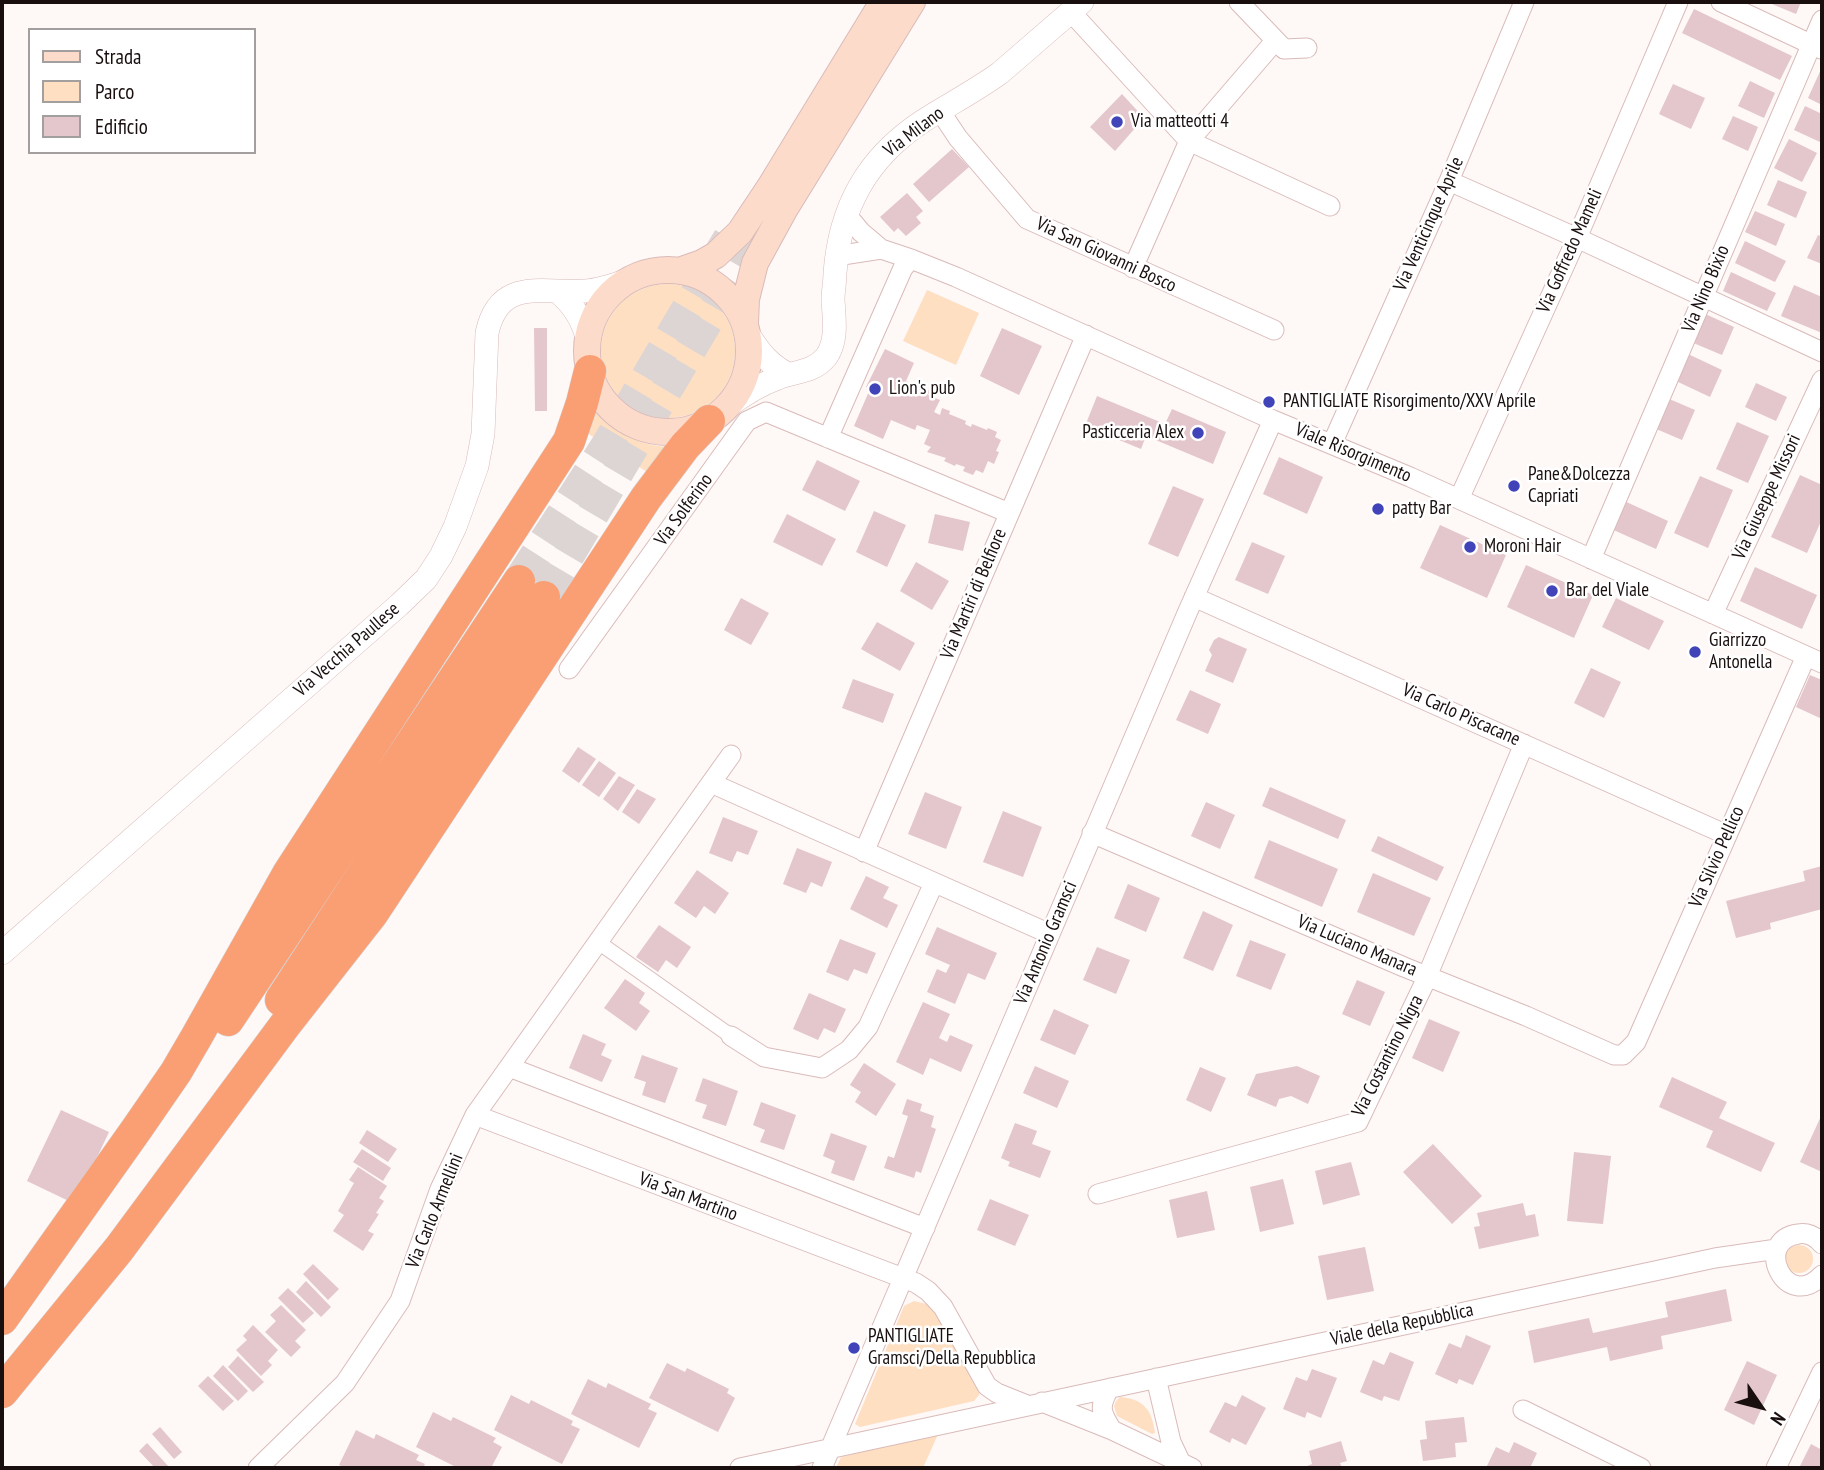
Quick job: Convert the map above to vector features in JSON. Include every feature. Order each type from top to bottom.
[{"type":"highway","points":[[2,1319],[176,1072],[288,874],[569,440],[582,403],[589,356]]},
{"type":"highway","points":[[2,1392],[118,1250],[372,914],[646,498],[685,446],[718,414]]},
{"type":"highway","points":[[2,1339],[176,1099],[531,589],[306,964],[109,1248],[2,1392]]},
{"type":"main road","points":[[682,270],[716,255],[740,232],[883,2]]},
{"type":"main road","points":[[747,328],[735,303],[721,288],[702,276],[682,270],[652,271],[628,280],[613,291],[593,319],[589,356],[594,385],[604,401],[618,415],[635,425],[673,432],[692,428],[718,414],[737,394],[746,375],[750,355],[746,299],[755,263],[784,210],[912,2]]},
{"type":"street","points":[[1239,2],[1284,49],[1307,48]]},
{"type":"street","name":"Via Venticinque Aprile","points":[[1332,444],[1449,181],[1524,2]]},
{"type":"street","name":"Via Goffredo Mameli","points":[[1459,499],[1577,238],[1678,2]]},
{"type":"street","points":[[1721,2],[1817,47]]},
{"type":"street","points":[[1077,7],[1189,141],[1329,206]]},
{"type":"street","name":"Via Milano","points":[[718,414],[752,389],[788,374],[810,369],[830,350],[834,325],[836,256],[846,214],[869,171],[889,147],[993,78],[1077,7]]},
{"type":"street","name":"Via Nino Bixio","points":[[1591,559],[1702,297],[1817,47],[1822,20]]},
{"type":"street","points":[[1133,268],[1189,141],[1275,41]]},
{"type":"street","name":"Via San Giovanni Bosco","points":[[940,111],[958,138],[1027,219],[1274,330]]},
{"type":"street","points":[[1449,181],[1822,352]]},
{"type":"street","name":"Viale Risorgimento","points":[[846,214],[861,232],[881,249],[956,277],[1814,659]]},
{"type":"street","name":"Viale Risorgimento","points":[[836,256],[881,249]]},
{"type":"street","points":[[828,438],[903,268],[911,259]]},
{"type":"street","name":"Via Vecchia Paullese","points":[[2,953],[426,579],[455,527],[481,450],[485,340],[491,319],[504,302],[516,294],[534,290],[588,291],[628,280]]},
{"type":"street","points":[[558,292],[577,312],[585,330],[589,356]]},
{"type":"street","points":[[747,328],[766,360],[788,374]]},
{"type":"street","name":"Via Martiri di Belfiore","points":[[864,852],[1086,335]]},
{"type":"street","name":"Via Giuseppe Missori","points":[[1713,614],[1822,380]]},
{"type":"street","name":"Via Solferino","points":[[569,670],[747,421],[766,412],[1009,513]]},
{"type":"street","name":"Via Antonio Gramsci","points":[[822,1468],[1194,597],[1273,420]]},
{"type":"street","name":"Via Carlo Piscacane","points":[[1194,597],[1727,835]]},
{"type":"street","name":"Via Silvio Pellico","points":[[1623,1055],[1636,1042],[1727,835],[1814,659]]},
{"type":"street","name":"Via Costantino Nigra","points":[[1098,1194],[1358,1122],[1427,976],[1524,744]]},
{"type":"street","name":"Via Carlo Armellini","points":[[258,1468],[345,1383],[400,1301],[440,1189],[475,1115],[731,755]]},
{"type":"street","points":[[711,783],[1050,934]]},
{"type":"street","name":"Via Luciano Manara","points":[[1093,833],[1614,1055],[1623,1055]]},
{"type":"street","points":[[598,942],[764,1057],[822,1068],[849,1050],[868,1027],[934,883]]},
{"type":"street","points":[[509,1067],[925,1227]]},
{"type":"street","name":"Via San Martino","points":[[475,1115],[902,1278]]},
{"type":"street","points":[[1820,1284],[1800,1285],[1785,1280],[1779,1273],[1775,1257],[1777,1249],[1788,1236],[1805,1233],[1822,1244]]},
{"type":"street","name":"Viale della Repubblica","points":[[740,1468],[1715,1258],[1777,1249]]},
{"type":"street","points":[[902,1278],[928,1291],[937,1299],[987,1386],[997,1393],[1112,1430],[1186,1466]]},
{"type":"street","points":[[1776,1468],[1822,1372]]},
{"type":"street","points":[[1156,1378],[1171,1442],[1186,1466]]},
{"type":"street","points":[[978,1416],[987,1395],[987,1386]]},
{"type":"street","points":[[1110,1388],[1105,1396],[1102,1413],[1112,1430]]},
{"type":"street","points":[[1523,1410],[1641,1468]]},
{"type":"green space","points":[[668,284],[694,289],[716,303],[730,325],[735,351],[730,377],[716,399],[694,413],[668,418],[642,413],[620,399],[606,377],[601,351],[606,325],[620,303],[642,289]]},
{"type":"green space","points":[[927,290],[979,313],[956,365],[903,341]]},
{"type":"green space","points":[[593,409],[608,424],[625,435],[644,443],[666,447],[650,474],[584,431]]},
{"type":"green space","points":[[1799,1245],[1809,1249],[1813,1259],[1809,1269],[1799,1273],[1789,1269],[1785,1259],[1789,1249]]},
{"type":"green space","points":[[914,1301],[931,1305],[980,1389],[979,1395],[974,1401],[860,1427],[855,1424],[904,1306]]},
{"type":"green space","points":[[1120,1397],[1135,1400],[1145,1407],[1152,1418],[1155,1433],[1152,1434],[1117,1416],[1114,1406]]},
{"type":"green space","points":[[939,1432],[923,1468],[836,1468],[841,1457]]},
{"type":"building","points":[[1767,2],[1801,2],[1796,14]]},
{"type":"building","points":[[1694,9],[1792,56],[1780,80],[1682,33]]},
{"type":"building","points":[[1822,67],[1822,105],[1808,98]]},
{"type":"building","points":[[1750,81],[1775,93],[1764,118],[1738,106]]},
{"type":"building","points":[[1673,84],[1705,98],[1691,129],[1659,114]]},
{"type":"building","name":"Via matteotti 4","points":[[1122,94],[1144,118],[1115,151],[1090,127]]},
{"type":"building","points":[[1805,106],[1822,114],[1820,142],[1794,130]]},
{"type":"building","points":[[1733,116],[1758,127],[1748,151],[1722,139]]},
{"type":"building","points":[[1789,139],[1817,153],[1802,182],[1774,168]]},
{"type":"building","points":[[952,149],[969,167],[929,202],[913,184]]},
{"type":"building","points":[[1778,180],[1807,192],[1796,218],[1767,205]]},
{"type":"building","points":[[907,193],[923,211],[916,217],[921,223],[906,236],[898,228],[894,232],[880,217]]},
{"type":"building","points":[[1755,211],[1785,224],[1776,246],[1745,232]]},
{"type":"building","points":[[1818,235],[1822,237],[1822,264],[1807,258]]},
{"type":"building","points":[[1745,241],[1786,261],[1775,282],[1735,263]]},
{"type":"building","points":[[1731,272],[1776,293],[1767,311],[1723,291]]},
{"type":"building","points":[[1794,285],[1822,297],[1822,333],[1781,316]]},
{"type":"building","points":[[1703,313],[1734,327],[1722,355],[1691,342]]},
{"type":"building","points":[[534,328],[547,328],[547,411],[535,411]]},
{"type":"building","points":[[1002,328],[1042,346],[1019,395],[980,376]]},
{"type":"building","points":[[885,349],[914,363],[906,381],[930,391],[928,395],[940,400],[934,412],[940,415],[942,408],[966,421],[965,424],[971,427],[972,424],[997,432],[995,437],[1001,440],[994,464],[988,461],[983,473],[976,470],[973,475],[963,471],[965,467],[955,466],[944,461],[946,458],[927,452],[931,447],[924,444],[930,430],[917,425],[915,430],[891,420],[883,439],[854,426],[870,389],[866,387]]},
{"type":"building","points":[[1688,354],[1722,370],[1710,397],[1676,381]]},
{"type":"building","points":[[1756,383],[1787,397],[1776,421],[1745,407]]},
{"type":"building","points":[[1097,396],[1165,424],[1172,409],[1226,432],[1213,464],[1146,436],[1141,449],[1085,426]]},
{"type":"building","points":[[1667,398],[1695,410],[1682,440],[1654,428]]},
{"type":"building","points":[[1737,422],[1769,436],[1748,483],[1716,469]]},
{"type":"building","points":[[1279,457],[1323,477],[1307,514],[1263,494]]},
{"type":"building","points":[[817,460],[860,481],[845,511],[802,490]]},
{"type":"building","points":[[1800,475],[1822,485],[1822,519],[1807,553],[1771,537]]},
{"type":"building","points":[[1700,476],[1733,490],[1708,548],[1674,533]]},
{"type":"building","points":[[1173,486],[1204,499],[1178,557],[1148,544]]},
{"type":"building","points":[[1622,500],[1668,521],[1656,549],[1609,528]]},
{"type":"building","points":[[874,511],[906,525],[887,567],[856,552]]},
{"type":"building","points":[[787,514],[836,539],[822,566],[773,542]]},
{"type":"building","points":[[935,514],[970,522],[963,551],[928,543]]},
{"type":"building","points":[[1440,525],[1506,555],[1487,598],[1420,568]]},
{"type":"building","points":[[1252,542],[1285,556],[1268,594],[1235,580]]},
{"type":"building","points":[[916,562],[949,581],[932,610],[900,591]]},
{"type":"building","points":[[1526,565],[1593,595],[1574,638],[1507,607]]},
{"type":"building","points":[[1755,567],[1817,595],[1802,629],[1740,601]]},
{"type":"building","points":[[741,598],[769,613],[751,645],[724,630]]},
{"type":"building","points":[[1616,598],[1664,621],[1649,650],[1602,627]]},
{"type":"building","points":[[877,622],[915,643],[900,671],[861,649]]},
{"type":"building","points":[[1219,637],[1247,649],[1233,683],[1205,671],[1212,655],[1209,650],[1214,640]]},
{"type":"building","points":[[1591,668],[1621,682],[1604,718],[1574,703]]},
{"type":"building","points":[[1810,675],[1822,680],[1822,719],[1796,707]]},
{"type":"building","points":[[853,679],[894,694],[883,723],[842,708]]},
{"type":"building","points":[[1190,690],[1221,704],[1208,734],[1176,720]]},
{"type":"building","points":[[578,747],[596,759],[579,783],[562,771]]},
{"type":"building","points":[[599,761],[616,773],[599,797],[582,785]]},
{"type":"building","points":[[619,776],[635,785],[618,811],[603,799]]},
{"type":"building","points":[[1270,787],[1346,820],[1338,839],[1262,806]]},
{"type":"building","points":[[637,789],[656,799],[639,824],[622,812]]},
{"type":"building","points":[[925,792],[962,807],[946,849],[908,834]]},
{"type":"building","points":[[1206,802],[1235,815],[1220,849],[1191,836]]},
{"type":"building","points":[[1003,811],[1042,827],[1023,877],[983,862]]},
{"type":"building","points":[[723,817],[758,831],[748,855],[737,851],[732,862],[709,853]]},
{"type":"building","points":[[1378,836],[1444,867],[1437,881],[1371,851]]},
{"type":"building","points":[[1269,840],[1338,869],[1322,907],[1254,878]]},
{"type":"building","points":[[797,848],[832,862],[822,887],[811,882],[806,893],[783,884]]},
{"type":"building","points":[[1822,866],[1822,909],[1770,923],[1771,929],[1736,938],[1726,901],[1805,881],[1803,871]]},
{"type":"building","points":[[697,870],[729,893],[715,914],[704,906],[696,918],[674,903]]},
{"type":"building","points":[[1373,873],[1431,898],[1414,936],[1357,912]]},
{"type":"building","points":[[866,876],[889,887],[883,898],[898,905],[887,928],[850,909]]},
{"type":"building","points":[[1128,884],[1160,898],[1146,932],[1114,918]]},
{"type":"building","points":[[1203,911],[1233,925],[1213,971],[1183,958]]},
{"type":"building","points":[[659,925],[691,947],[677,968],[666,960],[658,972],[636,957]]},
{"type":"building","points":[[937,927],[997,953],[985,980],[968,973],[955,1004],[927,992],[937,969],[946,973],[950,965],[925,954]]},
{"type":"building","points":[[840,939],[876,953],[867,974],[854,969],[848,981],[826,972]]},
{"type":"building","points":[[1250,940],[1286,954],[1271,990],[1236,976]]},
{"type":"building","points":[[1097,947],[1130,960],[1116,994],[1083,980]]},
{"type":"building","points":[[625,979],[645,993],[639,1003],[650,1011],[636,1031],[604,1008]]},
{"type":"building","points":[[1357,980],[1385,992],[1370,1026],[1342,1014]]},
{"type":"building","points":[[809,993],[846,1009],[835,1033],[824,1028],[818,1040],[793,1029]]},
{"type":"building","points":[[923,1002],[950,1014],[939,1038],[947,1042],[950,1035],[973,1045],[961,1072],[930,1058],[923,1075],[896,1062]]},
{"type":"building","points":[[1054,1009],[1089,1025],[1075,1055],[1040,1040]]},
{"type":"building","points":[[1429,1019],[1460,1032],[1443,1072],[1412,1058]]},
{"type":"building","points":[[583,1034],[606,1044],[601,1055],[612,1060],[602,1082],[569,1068]]},
{"type":"building","points":[[642,1055],[678,1068],[665,1103],[642,1095],[646,1082],[634,1078]]},
{"type":"building","points":[[864,1063],[896,1084],[876,1116],[855,1102],[861,1092],[850,1085]]},
{"type":"building","points":[[1035,1066],[1069,1081],[1057,1108],[1023,1093]]},
{"type":"building","points":[[1297,1066],[1320,1076],[1308,1104],[1291,1096],[1279,1099],[1276,1107],[1247,1095],[1256,1074]]},
{"type":"building","points":[[1200,1067],[1226,1078],[1211,1112],[1186,1100]]},
{"type":"building","points":[[1672,1077],[1727,1102],[1719,1118],[1775,1143],[1761,1172],[1706,1147],[1713,1131],[1659,1107]]},
{"type":"building","points":[[703,1078],[738,1091],[726,1126],[702,1118],[707,1105],[695,1101]]},
{"type":"building","points":[[907,1099],[922,1104],[920,1111],[934,1116],[931,1127],[936,1129],[921,1173],[916,1171],[914,1178],[884,1168],[888,1156],[894,1158],[908,1116],[902,1114]]},
{"type":"building","points":[[761,1102],[796,1115],[784,1150],[760,1142],[765,1130],[753,1125]]},
{"type":"building","points":[[61,1110],[109,1132],[75,1204],[27,1181]]},
{"type":"building","points":[[1822,1114],[1822,1172],[1800,1162]]},
{"type":"building","points":[[1015,1123],[1037,1131],[1032,1144],[1051,1151],[1040,1178],[1008,1166],[1010,1162],[1001,1158]]},
{"type":"building","points":[[367,1130],[397,1149],[388,1162],[359,1143]]},
{"type":"building","points":[[831,1133],[867,1146],[854,1181],[831,1173],[835,1161],[823,1156]]},
{"type":"building","points":[[1433,1144],[1482,1196],[1452,1224],[1403,1172]]},
{"type":"building","points":[[362,1149],[391,1168],[383,1181],[353,1162]]},
{"type":"building","points":[[1574,1152],[1611,1156],[1603,1224],[1567,1221]]},
{"type":"building","points":[[1351,1162],[1360,1195],[1323,1205],[1315,1171]]},
{"type":"building","points":[[358,1167],[387,1186],[379,1198],[384,1201],[376,1213],[379,1214],[368,1231],[374,1234],[363,1251],[333,1231],[344,1215],[338,1211],[354,1183],[349,1180]]},
{"type":"building","points":[[1283,1179],[1294,1224],[1260,1232],[1250,1187]]},
{"type":"building","points":[[1207,1191],[1215,1230],[1177,1238],[1169,1200]]},
{"type":"building","points":[[990,1199],[1029,1215],[1015,1246],[977,1230]]},
{"type":"building","points":[[1523,1203],[1526,1216],[1535,1214],[1539,1236],[1479,1249],[1474,1227],[1480,1226],[1477,1213]]},
{"type":"building","points":[[1365,1247],[1374,1291],[1327,1300],[1318,1256]]},
{"type":"building","points":[[313,1264],[339,1289],[328,1300],[303,1274]]},
{"type":"building","points":[[306,1281],[331,1307],[321,1317],[296,1292]]},
{"type":"building","points":[[288,1288],[314,1313],[303,1323],[278,1298]]},
{"type":"building","points":[[1726,1289],[1732,1321],[1661,1336],[1663,1349],[1610,1361],[1607,1347],[1534,1363],[1528,1331],[1589,1318],[1593,1333],[1668,1317],[1665,1302]]},
{"type":"building","points":[[281,1305],[306,1330],[295,1341],[301,1347],[291,1357],[265,1332],[276,1321],[270,1315]]},
{"type":"building","points":[[253,1325],[278,1350],[268,1361],[272,1365],[261,1376],[236,1350],[247,1340],[243,1336]]},
{"type":"building","points":[[1466,1335],[1491,1346],[1473,1385],[1459,1379],[1457,1384],[1435,1374],[1449,1343],[1461,1348]]},
{"type":"building","points":[[1390,1352],[1414,1362],[1399,1401],[1384,1396],[1382,1401],[1360,1392],[1373,1360],[1384,1365]]},
{"type":"building","points":[[238,1356],[264,1382],[253,1392],[228,1367]]},
{"type":"building","points":[[1747,1361],[1777,1375],[1754,1425],[1724,1410]]},
{"type":"building","points":[[667,1363],[685,1372],[687,1368],[729,1389],[727,1393],[735,1398],[718,1432],[649,1398]]},
{"type":"building","points":[[223,1365],[248,1391],[238,1401],[213,1376]]},
{"type":"building","points":[[1312,1369],[1337,1378],[1321,1418],[1307,1412],[1305,1418],[1283,1409],[1296,1377],[1307,1381]]},
{"type":"building","points":[[208,1376],[234,1401],[223,1411],[198,1386]]},
{"type":"building","points":[[588,1379],[606,1388],[608,1383],[651,1404],[648,1409],[657,1413],[639,1448],[571,1414]]},
{"type":"building","points":[[511,1395],[529,1404],[531,1400],[573,1421],[571,1425],[580,1429],[562,1464],[494,1430]]},
{"type":"building","points":[[1242,1395],[1266,1408],[1246,1445],[1232,1438],[1230,1443],[1209,1432],[1225,1402],[1236,1407]]},
{"type":"building","points":[[433,1412],[451,1421],[453,1417],[496,1438],[493,1442],[502,1447],[491,1468],[458,1468],[416,1447]]},
{"type":"building","points":[[1464,1417],[1467,1442],[1455,1443],[1456,1457],[1423,1461],[1420,1440],[1427,1439],[1425,1421]]},
{"type":"building","points":[[160,1427],[182,1452],[174,1459],[152,1434]]},
{"type":"building","points":[[356,1430],[374,1439],[376,1434],[419,1455],[416,1460],[425,1464],[423,1468],[346,1468],[339,1465]]},
{"type":"building","points":[[1341,1441],[1347,1461],[1340,1463],[1342,1468],[1302,1468],[1312,1464],[1309,1451]]},
{"type":"building","points":[[1514,1442],[1537,1453],[1530,1468],[1486,1468],[1496,1447],[1509,1453]]},
{"type":"building","points":[[147,1443],[170,1468],[155,1468],[139,1451]]},
{"type":"building","points":[[1811,1444],[1822,1450],[1822,1468],[1799,1468]]},
{"type":"tunnel","points":[[544,597],[764,225]]},
{"type":"tunnel","points":[[519,581],[607,445],[729,238]]},
{"type":"place","name":"Via matteotti 4","points":[[1117,122]]},
{"type":"place","name":"Lion's pub","points":[[875,389]]},
{"type":"place","name":"PANTIGLIATE Risorgimento/XXV Aprile","points":[[1269,402]]},
{"type":"place","name":"Pasticceria Alex","points":[[1198,433]]},
{"type":"place","name":"Pane&Dolcezza Capriati","points":[[1514,486]]},
{"type":"place","name":"patty Bar","points":[[1378,509]]},
{"type":"place","name":"Moroni Hair","points":[[1470,547]]},
{"type":"place","name":"Bar del Viale","points":[[1552,591]]},
{"type":"place","name":"Giarrizzo Antonella","points":[[1695,652]]},
{"type":"place","name":"PANTIGLIATE Gramsci/Della Repubblica","points":[[854,1348]]}]
